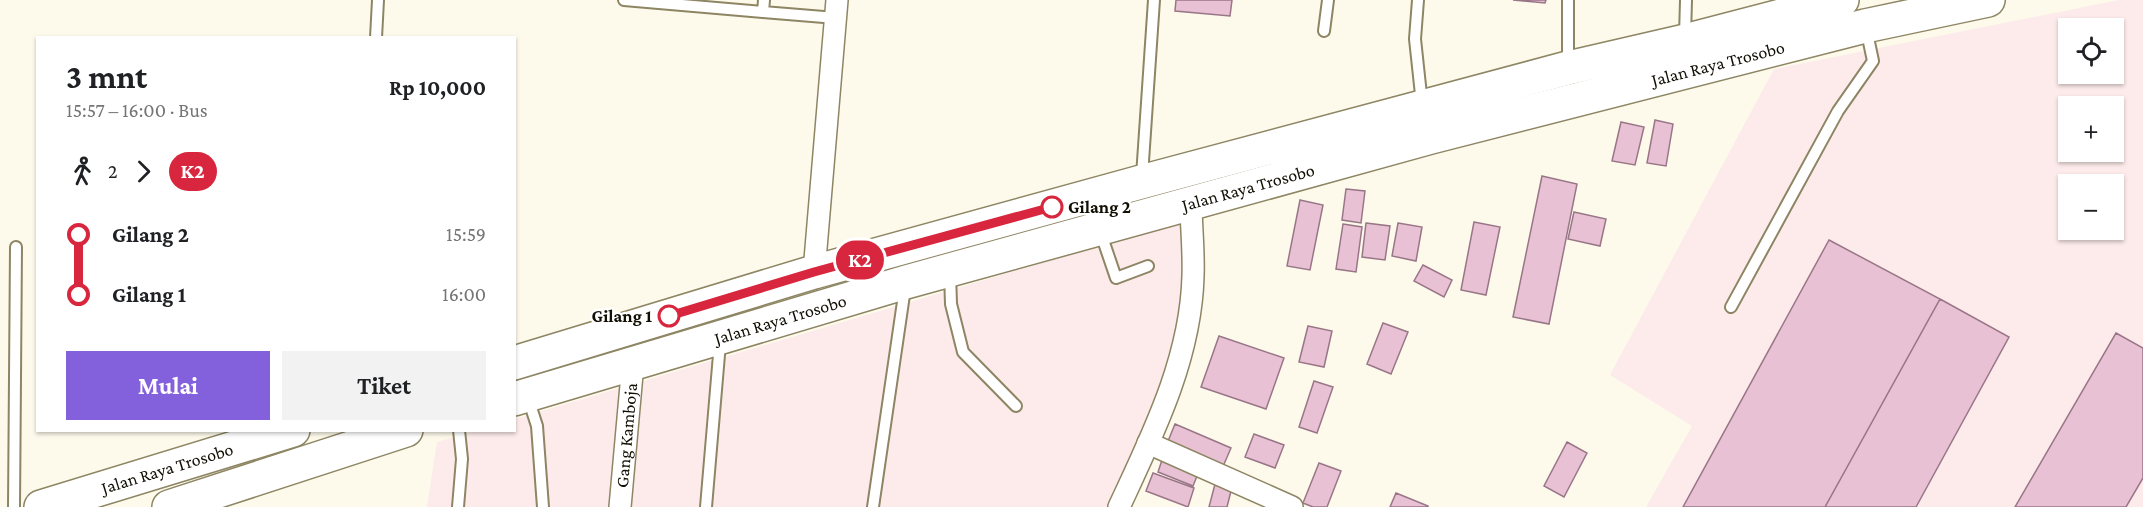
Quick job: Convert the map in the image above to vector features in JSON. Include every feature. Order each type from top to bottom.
[{"type":"highway","name":"Jalan Raya Trosobo","points":[[516,362],[814,272],[1141,182],[1568,68],[1685,41],[1842,0]]},
{"type":"highway","name":"Jalan Raya Trosobo","points":[[521,397],[906,282],[1431,137],[1865,26],[1988,0]]},
{"type":"highway","name":"Jalan Raya Trosobo","points":[[41,507],[286,432]]},
{"type":"highway","name":"Jalan Raya Trosobo","points":[[182,504],[400,432]]},
{"type":"street","points":[[814,272],[836,9]]},
{"type":"street","points":[[1119,507],[1160,419],[1177,367],[1189,317],[1194,276],[1191,202]]},
{"type":"street","name":"Gang Kamboja","points":[[620,507],[633,363]]},
{"type":"street","points":[[1148,443],[1293,507]]},
{"type":"lane","points":[[376,36],[378,0]]},
{"type":"lane","points":[[624,0],[763,12],[836,9]]},
{"type":"lane","points":[[763,12],[764,0]]},
{"type":"lane","points":[[1141,182],[1154,0]]},
{"type":"lane","points":[[1324,31],[1328,0]]},
{"type":"lane","points":[[1418,0],[1415,39],[1423,106]]},
{"type":"lane","points":[[1568,0],[1568,68]]},
{"type":"lane","points":[[1685,41],[1686,0]]},
{"type":"lane","points":[[1731,307],[1838,111],[1873,61],[1865,26]]},
{"type":"lane","points":[[1099,228],[1116,278],[1148,266]]},
{"type":"lane","points":[[14,507],[16,247]]},
{"type":"lane","points":[[950,270],[951,304],[963,352],[1016,406]]},
{"type":"lane","points":[[873,507],[906,282]]},
{"type":"lane","points":[[706,507],[720,336]]},
{"type":"lane","points":[[521,397],[537,426],[543,507]]},
{"type":"lane","points":[[458,507],[462,459],[459,432]]},
{"type":"shaded area","points":[[2119,0],[2143,0],[2143,507],[1646,507],[1692,426],[1610,375],[1774,69]]},
{"type":"shaded area","points":[[1194,218],[1196,332],[1113,507],[427,507],[437,442],[472,432],[516,432],[516,419]]},
{"type":"building","points":[[1176,0],[1232,0],[1230,16],[1175,11]]},
{"type":"building","points":[[1513,0],[1546,0],[1545,3]]},
{"type":"building","points":[[1655,120],[1673,124],[1666,166],[1647,163]]},
{"type":"building","points":[[1621,122],[1644,127],[1635,165],[1612,161]]},
{"type":"building","points":[[1542,176],[1577,184],[1549,324],[1513,317]]},
{"type":"building","points":[[1346,189],[1365,191],[1361,223],[1342,220]]},
{"type":"building","points":[[1300,200],[1323,205],[1310,270],[1287,266]]},
{"type":"building","points":[[1574,212],[1606,219],[1600,246],[1568,239]]},
{"type":"building","points":[[1474,222],[1500,227],[1486,295],[1461,290]]},
{"type":"building","points":[[1366,223],[1390,226],[1385,260],[1362,257]]},
{"type":"building","points":[[1398,223],[1422,227],[1416,261],[1392,256]]},
{"type":"building","points":[[1343,224],[1362,227],[1356,272],[1336,269]]},
{"type":"building","points":[[1829,240],[1940,299],[1825,507],[1683,507]]},
{"type":"building","points":[[1423,265],[1452,280],[1444,297],[1414,281]]},
{"type":"building","points":[[1940,299],[2009,337],[1916,507],[1825,507]]},
{"type":"building","points":[[1383,323],[1408,332],[1391,374],[1367,364]]},
{"type":"building","points":[[1308,326],[1332,331],[1324,367],[1299,362]]},
{"type":"building","points":[[2116,333],[2143,348],[2143,478],[2126,507],[2015,507]]},
{"type":"building","points":[[1219,336],[1284,358],[1266,409],[1201,387]]},
{"type":"building","points":[[1314,381],[1333,387],[1317,433],[1299,427]]},
{"type":"building","points":[[1175,424],[1231,448],[1221,471],[1166,446]]},
{"type":"building","points":[[1254,434],[1284,445],[1275,468],[1245,457]]},
{"type":"building","points":[[1567,442],[1587,453],[1564,497],[1544,486]]},
{"type":"building","points":[[1163,457],[1199,471],[1193,486],[1158,472]]},
{"type":"building","points":[[1319,463],[1341,471],[1327,507],[1313,507],[1303,503]]},
{"type":"building","points":[[1153,473],[1194,488],[1188,507],[1146,491]]},
{"type":"building","points":[[1215,484],[1232,487],[1227,507],[1209,507]]},
{"type":"building","points":[[1396,493],[1428,506],[1428,507],[1390,507]]},
{"type":"bus line","name":"K2","points":[[669,316],[814,272],[1052,207]]},
{"type":"place","name":"Gilang 2","points":[[1052,207]]},
{"type":"place","name":"Gilang 1","points":[[669,316]]}]
